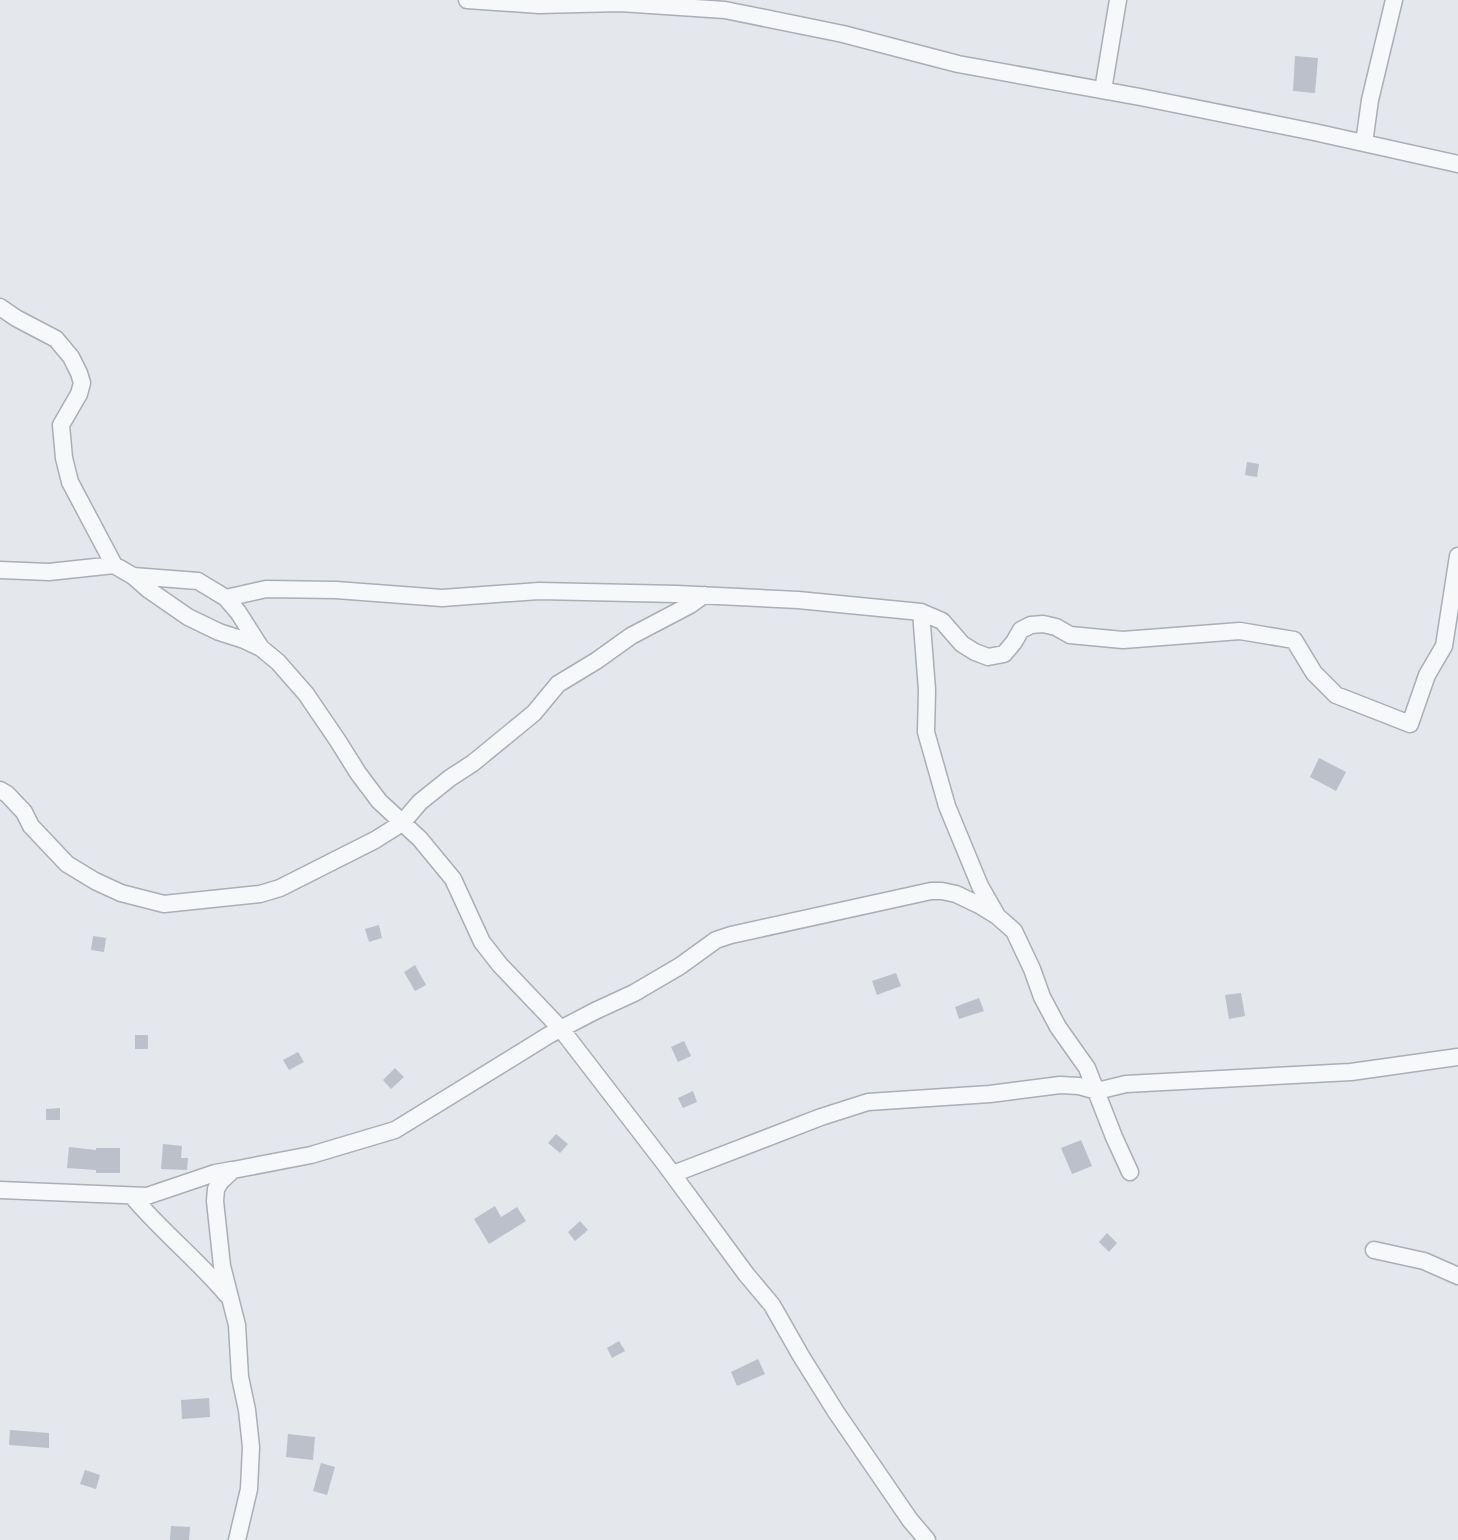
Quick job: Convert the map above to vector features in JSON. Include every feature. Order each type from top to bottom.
[{"type":"street","points":[[467,0],[539,5],[567,2],[725,10],[751,8],[958,64],[1102,90],[1458,164]]},
{"type":"street","points":[[1102,90],[1118,0]]},
{"type":"street","points":[[1364,143],[1370,100],[1394,0]]},
{"type":"street","points":[[0,307],[55,339],[71,357],[79,373],[82,383],[79,394],[61,425],[64,458],[71,482],[114,565],[188,617],[261,648],[278,662],[306,694],[358,774],[379,801],[436,857],[453,879],[482,942],[500,965],[561,1029],[772,1305],[836,1412],[909,1520],[927,1540]]},
{"type":"street","points":[[226,598],[266,589],[335,590],[442,598],[538,591],[798,600],[921,612],[942,621],[962,644],[988,657],[1004,654],[1021,630],[1031,625],[1056,627],[1070,635],[1123,640],[1240,631],[1294,640],[1314,673],[1336,695],[1410,724],[1427,675],[1444,646],[1458,556]]},
{"type":"street","points":[[0,570],[49,572],[114,565]]},
{"type":"street","points":[[133,576],[198,581],[226,598],[261,648]]},
{"type":"street","points":[[0,790],[24,812],[31,827],[66,864],[121,893],[164,904],[260,894],[280,888],[402,823],[419,802],[473,763],[534,713],[558,684],[631,636],[704,595]]},
{"type":"street","points":[[921,612],[927,690],[926,732],[947,806],[980,886],[997,916]]},
{"type":"street","points":[[0,1190],[147,1196],[215,1174],[311,1155],[395,1130],[561,1029],[680,967],[716,940],[731,934],[931,891],[956,894],[997,916],[1014,931],[1052,1017],[1087,1068],[1130,1172]]},
{"type":"street","points":[[673,1174],[821,1117],[868,1102],[990,1094],[1060,1085],[1097,1091],[1126,1084],[1351,1072],[1458,1057]]},
{"type":"street","points":[[233,1170],[216,1189],[215,1201],[222,1266],[237,1325],[240,1377],[251,1447],[249,1489],[237,1540]]},
{"type":"street","points":[[132,1196],[145,1213],[229,1298]]},
{"type":"street","points":[[1374,1250],[1424,1262],[1458,1276]]},
{"type":"building","points":[[1295,56],[1318,58],[1315,93],[1293,91]]},
{"type":"building","points":[[1247,462],[1259,464],[1257,477],[1245,475]]},
{"type":"building","points":[[1319,758],[1346,772],[1336,791],[1310,777]]},
{"type":"building","points":[[379,925],[382,938],[369,942],[365,929]]},
{"type":"building","points":[[93,936],[106,938],[104,952],[91,950]]},
{"type":"building","points":[[415,965],[426,985],[415,991],[404,972]]},
{"type":"building","points":[[896,973],[901,986],[877,995],[872,981]]},
{"type":"building","points":[[1241,993],[1245,1016],[1229,1019],[1225,995]]},
{"type":"building","points":[[979,998],[984,1011],[959,1019],[955,1007]]},
{"type":"building","points":[[135,1035],[148,1035],[148,1049],[135,1049]]},
{"type":"building","points":[[684,1041],[691,1056],[678,1062],[671,1047]]},
{"type":"building","points":[[298,1052],[304,1062],[289,1070],[283,1060]]},
{"type":"building","points":[[395,1068],[404,1077],[391,1089],[383,1080]]},
{"type":"building","points":[[693,1091],[697,1102],[683,1108],[678,1098]]},
{"type":"building","points":[[60,1108],[60,1120],[46,1120],[46,1109]]},
{"type":"building","points":[[556,1134],[568,1144],[560,1153],[548,1143]]},
{"type":"building","points":[[1081,1140],[1092,1166],[1072,1174],[1061,1148]]},
{"type":"building","points":[[163,1144],[182,1146],[181,1158],[188,1158],[187,1170],[161,1169]]},
{"type":"building","points":[[69,1147],[96,1150],[120,1148],[120,1173],[96,1173],[96,1170],[67,1168]]},
{"type":"building","points":[[495,1206],[501,1217],[517,1207],[526,1221],[489,1244],[474,1219]]},
{"type":"building","points":[[580,1221],[588,1230],[575,1241],[568,1232]]},
{"type":"building","points":[[1107,1233],[1117,1243],[1109,1252],[1099,1242]]},
{"type":"building","points":[[619,1341],[625,1351],[612,1358],[607,1348]]},
{"type":"building","points":[[758,1359],[765,1374],[737,1386],[731,1372]]},
{"type":"building","points":[[209,1398],[210,1417],[182,1419],[181,1400]]},
{"type":"building","points":[[10,1430],[49,1433],[49,1448],[9,1445]]},
{"type":"building","points":[[288,1434],[315,1437],[313,1460],[286,1457]]},
{"type":"building","points":[[321,1463],[335,1467],[327,1495],[313,1491]]},
{"type":"building","points":[[85,1470],[100,1475],[96,1489],[80,1484]]},
{"type":"building","points":[[171,1526],[190,1527],[189,1540],[170,1540]]}]
